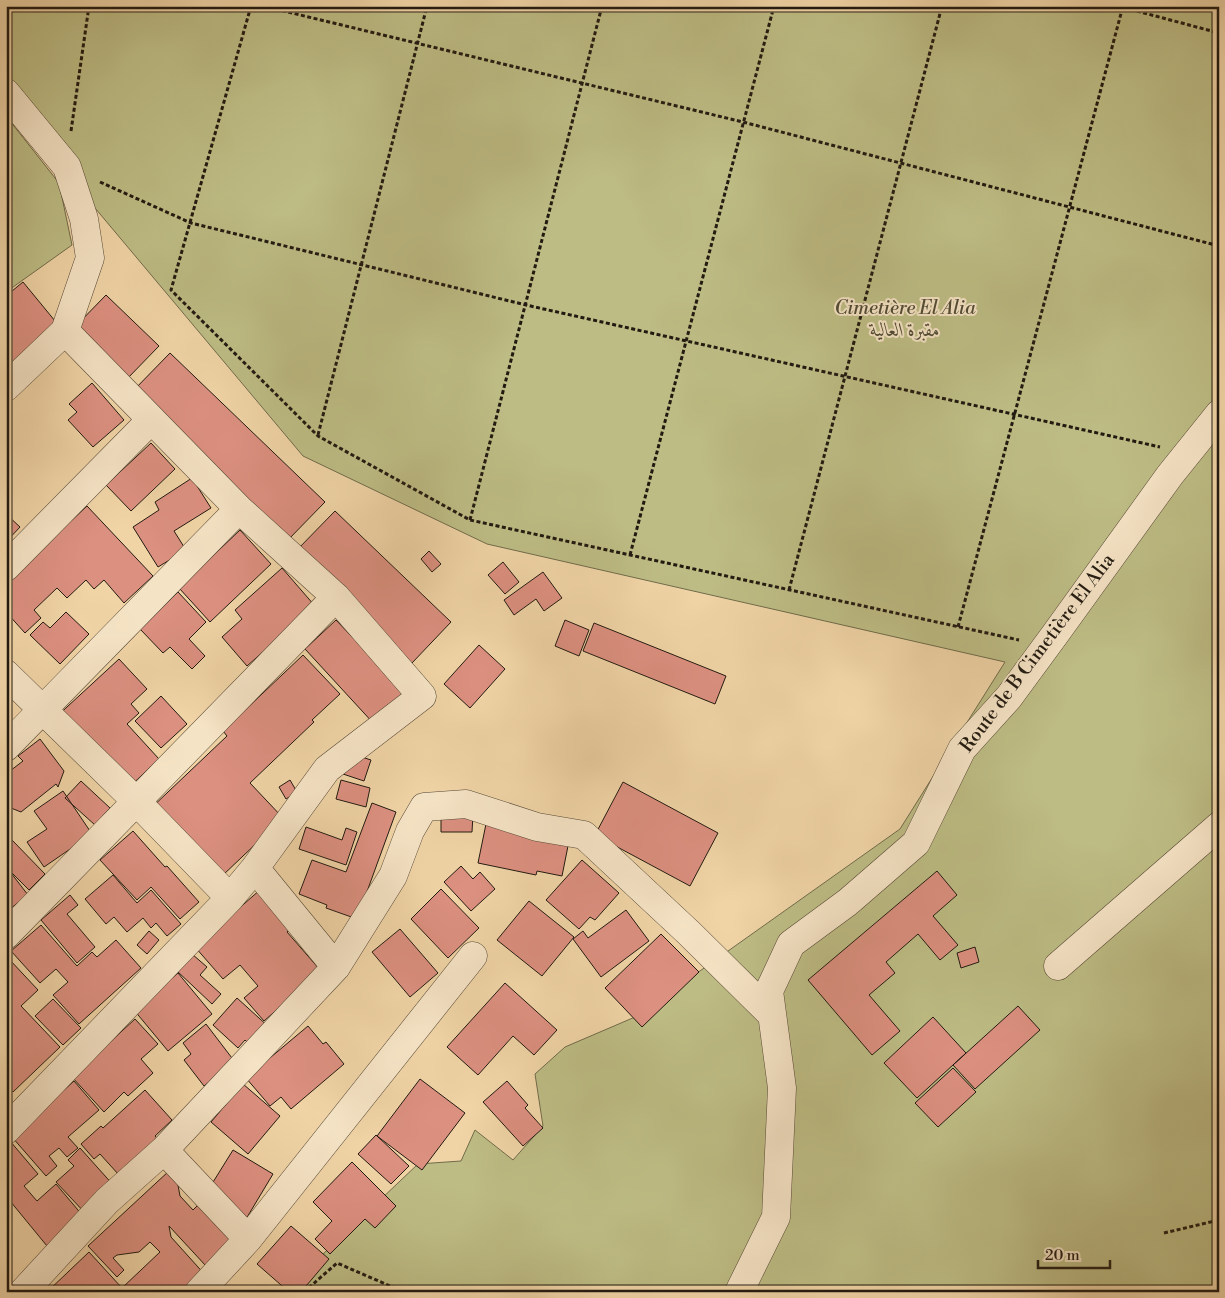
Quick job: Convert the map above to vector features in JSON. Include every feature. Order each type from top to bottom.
[{"type":"street","points":[[6,93],[66,167],[84,219],[90,258],[65,330],[6,388]]},
{"type":"street","points":[[11,1117],[230,898],[255,868],[327,768],[422,696],[336,598],[239,510],[65,330]]},
{"type":"street","name":"Route de B Cimetière El Alia","points":[[739,1292],[776,1217],[782,1088],[768,991],[791,944],[848,902],[916,843],[962,748],[1009,697],[1170,475],[1219,414]]},
{"type":"street","points":[[6,567],[152,420]]},
{"type":"street","points":[[6,747],[239,510]]},
{"type":"street","points":[[6,935],[336,598]]},
{"type":"street","points":[[6,674],[136,801],[230,898]]},
{"type":"street","points":[[23,1292],[107,1201],[164,1150],[336,967],[393,876],[410,831],[424,807],[466,804],[537,827],[584,835],[689,933],[772,1015]]},
{"type":"street","points":[[1058,966],[1219,826]]},
{"type":"street","points":[[255,868],[336,967]]},
{"type":"street","points":[[199,1292],[248,1239],[473,956]]},
{"type":"street","points":[[164,1150],[248,1239]]},
{"type":"path","points":[[88,6],[66,167],[191,223],[526,305],[1187,454]]},
{"type":"path","points":[[252,6],[171,290],[318,436],[470,520],[1046,646]]},
{"type":"path","points":[[263,6],[743,122],[1219,246]]},
{"type":"path","points":[[318,436],[427,6]]},
{"type":"path","points":[[470,520],[602,6]]},
{"type":"path","points":[[630,555],[774,6]]},
{"type":"path","points":[[789,590],[942,6]]},
{"type":"path","points":[[1118,6],[1219,33]]},
{"type":"path","points":[[958,627],[1123,7]]},
{"type":"path","points":[[1164,1233],[1219,1220]]},
{"type":"path","points":[[304,1292],[337,1263],[404,1292]]},
{"type":"green space","name":"Cimetière El Alia مقبرة العالية","points":[[6,6],[1219,6],[1219,1292],[283,1292],[418,1164],[461,1161],[475,1130],[513,1160],[543,1126],[535,1074],[565,1047],[635,1017],[900,829],[1005,662],[487,544],[303,456],[95,208],[6,107]]},
{"type":"green space","points":[[6,116],[59,183],[72,245],[6,292]]},
{"type":"building","points":[[23,282],[60,327],[6,372],[6,296]]},
{"type":"building","points":[[106,295],[159,346],[125,381],[72,330]]},
{"type":"building","points":[[170,353],[325,502],[286,542],[131,393]]},
{"type":"building","points":[[92,383],[124,420],[93,447],[68,420],[77,412],[69,404]]},
{"type":"building","points":[[151,443],[175,469],[131,511],[106,485]]},
{"type":"building","points":[[192,478],[211,508],[174,531],[186,550],[158,567],[133,527],[159,510],[155,502]]},
{"type":"building","points":[[87,506],[153,576],[124,603],[104,580],[94,589],[86,580],[67,598],[57,588],[34,610],[41,618],[25,633],[6,612],[6,582]]},
{"type":"building","points":[[335,511],[451,622],[412,663],[296,551]]},
{"type":"building","points":[[6,514],[20,527],[6,542]]},
{"type":"building","points":[[240,530],[271,564],[210,622],[179,588]]},
{"type":"building","points":[[429,551],[441,564],[432,572],[421,559]]},
{"type":"building","points":[[503,562],[519,582],[505,594],[488,575]]},
{"type":"building","points":[[282,568],[315,606],[247,666],[222,637],[242,619],[235,610]]},
{"type":"building","points":[[543,572],[562,598],[544,611],[536,599],[514,615],[504,600]]},
{"type":"building","points":[[178,592],[206,622],[189,639],[205,656],[192,669],[170,647],[163,653],[140,629]]},
{"type":"building","points":[[66,612],[89,634],[60,664],[30,635],[43,622],[50,628]]},
{"type":"building","points":[[336,620],[408,694],[375,725],[305,649]]},
{"type":"building","points":[[565,620],[589,630],[579,656],[555,646]]},
{"type":"building","points":[[594,623],[726,676],[715,704],[583,651]]},
{"type":"building","points":[[479,645],[505,669],[470,708],[444,684]]},
{"type":"building","points":[[303,655],[340,694],[312,720],[314,722],[250,783],[283,818],[222,876],[148,811],[227,736],[223,731]]},
{"type":"building","points":[[119,659],[147,689],[131,704],[139,713],[127,724],[159,759],[123,793],[54,719]]},
{"type":"building","points":[[161,696],[187,724],[161,748],[135,721]]},
{"type":"building","points":[[40,739],[64,771],[58,787],[56,784],[21,812],[11,808],[6,819],[6,774],[23,761],[18,756]]},
{"type":"building","points":[[350,753],[371,760],[364,781],[343,774]]},
{"type":"building","points":[[290,780],[297,792],[286,799],[279,787]]},
{"type":"building","points":[[341,780],[370,788],[366,807],[336,799]]},
{"type":"building","points":[[81,781],[110,808],[95,825],[65,798]]},
{"type":"building","points":[[623,782],[718,833],[690,886],[595,835]]},
{"type":"building","points":[[63,791],[92,834],[44,867],[27,842],[47,829],[34,811]]},
{"type":"building","points":[[372,803],[396,812],[357,919],[326,908],[327,905],[299,894],[312,860],[346,872]]},
{"type":"building","points":[[441,813],[473,814],[472,832],[441,832]]},
{"type":"building","points":[[486,824],[569,841],[562,876],[537,871],[536,875],[478,863]]},
{"type":"building","points":[[306,827],[342,840],[346,828],[357,832],[346,865],[299,849]]},
{"type":"building","points":[[133,831],[199,902],[180,919],[151,887],[137,900],[100,860]]},
{"type":"building","points":[[11,839],[45,874],[29,890],[6,867],[6,844]]},
{"type":"building","points":[[582,860],[619,893],[595,920],[590,917],[579,929],[546,900]]},
{"type":"building","points":[[461,866],[473,879],[480,872],[495,889],[471,911],[444,882]]},
{"type":"building","points":[[8,869],[28,895],[6,912],[6,870]]},
{"type":"building","points":[[937,871],[957,895],[933,916],[958,945],[940,960],[918,934],[886,962],[895,973],[869,995],[900,1031],[872,1055],[808,980]]},
{"type":"building","points":[[113,875],[137,903],[151,890],[181,924],[167,936],[156,923],[151,928],[143,918],[127,932],[114,917],[106,924],[85,899]]},
{"type":"building","points":[[261,889],[294,926],[287,932],[321,971],[264,1021],[244,998],[258,986],[240,965],[223,979],[195,947]]},
{"type":"building","points":[[441,889],[479,928],[448,958],[411,919]]},
{"type":"building","points":[[70,895],[78,905],[67,914],[95,947],[77,963],[41,920]]},
{"type":"building","points":[[529,901],[574,937],[542,976],[497,940]]},
{"type":"building","points":[[626,910],[649,941],[601,977],[573,939],[583,931],[588,938]]},
{"type":"building","points":[[41,925],[77,966],[92,952],[97,957],[116,940],[141,968],[79,1024],[53,995],[68,982],[56,969],[40,983],[11,951]]},
{"type":"building","points":[[400,929],[438,973],[410,997],[372,952]]},
{"type":"building","points":[[149,931],[159,940],[147,954],[137,945]]},
{"type":"building","points":[[661,934],[699,972],[642,1027],[605,988]]},
{"type":"building","points":[[975,947],[979,962],[961,968],[957,953]]},
{"type":"building","points":[[192,954],[207,967],[200,975],[221,994],[212,1004],[177,971]]},
{"type":"building","points":[[9,959],[38,990],[21,1006],[60,1047],[13,1092],[6,1085],[6,962]]},
{"type":"building","points":[[178,973],[212,1014],[168,1051],[134,1010]]},
{"type":"building","points":[[505,983],[557,1030],[534,1055],[513,1036],[478,1075],[447,1047]]},
{"type":"building","points":[[237,998],[270,1028],[253,1048],[245,1040],[238,1048],[213,1025]]},
{"type":"building","points":[[53,999],[81,1028],[63,1045],[35,1016]]},
{"type":"building","points":[[1018,1006],[1040,1030],[975,1089],[953,1065]]},
{"type":"building","points":[[933,1017],[966,1053],[917,1098],[884,1063]]},
{"type":"building","points":[[135,1019],[158,1044],[141,1059],[153,1073],[128,1096],[124,1092],[104,1112],[72,1077]]},
{"type":"building","points":[[206,1024],[235,1062],[204,1086],[184,1060],[191,1054],[183,1043]]},
{"type":"building","points":[[308,1026],[323,1044],[326,1042],[344,1064],[291,1109],[281,1097],[270,1106],[246,1078]]},
{"type":"building","points":[[953,1068],[976,1092],[938,1127],[915,1103]]},
{"type":"building","points":[[420,1079],[465,1113],[422,1170],[377,1136]]},
{"type":"building","points":[[74,1081],[99,1110],[68,1137],[78,1148],[67,1157],[59,1148],[49,1156],[57,1166],[46,1176],[12,1137]]},
{"type":"building","points":[[507,1081],[528,1105],[525,1108],[543,1128],[523,1146],[483,1102]]},
{"type":"building","points":[[243,1084],[280,1116],[248,1154],[211,1122]]},
{"type":"building","points":[[145,1090],[172,1120],[155,1136],[158,1139],[119,1175],[100,1154],[94,1159],[81,1144],[101,1126],[103,1128]]},
{"type":"building","points":[[376,1135],[409,1166],[391,1184],[358,1154]]},
{"type":"building","points":[[10,1141],[38,1174],[24,1186],[37,1201],[56,1184],[83,1216],[47,1246],[6,1196],[6,1144]]},
{"type":"building","points":[[80,1148],[115,1187],[86,1214],[56,1182],[74,1166],[68,1160]]},
{"type":"building","points":[[233,1150],[273,1174],[246,1219],[205,1195]]},
{"type":"building","points":[[352,1162],[396,1206],[375,1228],[365,1219],[330,1254],[315,1239],[332,1221],[313,1202]]},
{"type":"building","points":[[169,1171],[177,1180],[180,1196],[193,1210],[203,1200],[237,1237],[206,1266],[169,1226],[171,1237],[207,1277],[191,1292],[47,1292],[89,1252],[122,1288],[160,1252],[150,1242],[139,1252],[117,1255],[113,1258],[124,1270],[117,1277],[88,1246]]},
{"type":"building","points":[[291,1226],[329,1259],[301,1292],[289,1292],[257,1264]]}]
